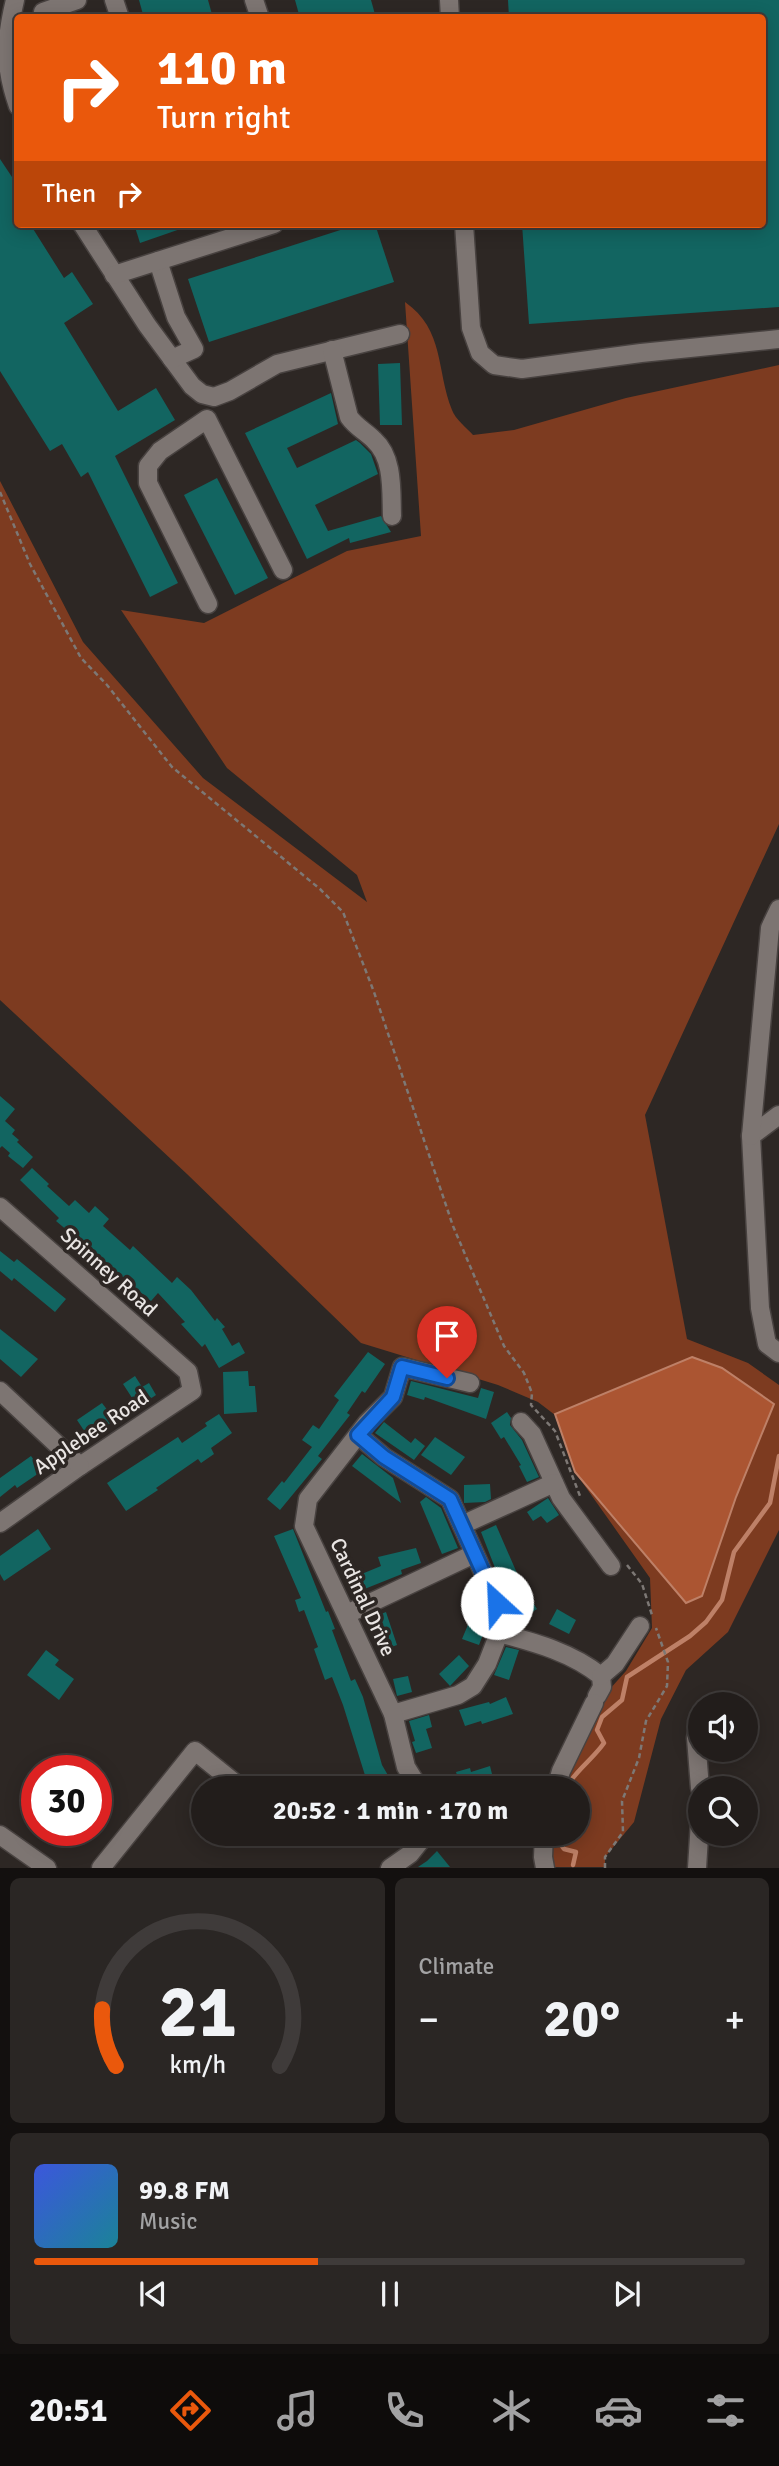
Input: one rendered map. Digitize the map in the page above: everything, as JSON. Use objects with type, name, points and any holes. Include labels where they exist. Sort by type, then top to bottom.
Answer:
[{"type":"street","points":[[14,95],[3,50],[15,0]]},
{"type":"street","points":[[43,12],[77,0]]},
{"type":"street","points":[[85,228],[172,359],[192,386],[202,394],[214,397],[276,364],[400,334]]},
{"type":"street","points":[[114,275],[261,228]]},
{"type":"street","points":[[464,228],[471,328],[480,353],[494,365],[522,369],[641,352],[779,339]]},
{"type":"street","points":[[158,261],[176,317],[194,349],[172,359]]},
{"type":"street","points":[[332,350],[348,417],[354,425],[377,441],[390,470],[391,516]]},
{"type":"street","points":[[208,604],[148,483],[148,466],[160,452],[207,419],[214,397]]},
{"type":"street","points":[[207,419],[283,570]]},
{"type":"street","points":[[779,909],[770,928],[751,1136],[760,1308],[767,1344],[779,1353]]},
{"type":"street","points":[[751,1136],[779,1115]]},
{"type":"street","name":"Spinney Road","points":[[0,1207],[188,1372]]},
{"type":"street","name":"Cardinal Drive","points":[[411,1776],[406,1768],[393,1714],[304,1527],[308,1499],[358,1435],[393,1397],[402,1367],[470,1383]]},
{"type":"street","name":"Applebee Road","points":[[0,1523],[192,1391],[188,1372]]},
{"type":"street","points":[[0,1391],[80,1466]]},
{"type":"street","points":[[521,1422],[532,1434],[561,1498],[584,1532],[618,1564]]},
{"type":"street","points":[[358,1435],[384,1457],[450,1499],[497,1603],[499,1633],[487,1664],[472,1686],[458,1695],[393,1714]]},
{"type":"street","points":[[462,1525],[554,1483]]},
{"type":"street","points":[[346,1614],[474,1555]]},
{"type":"street","points":[[601,1676],[615,1664],[640,1626]]},
{"type":"street","points":[[499,1633],[567,1653],[601,1676],[602,1687],[560,1776]]},
{"type":"street","points":[[101,1867],[195,1751],[226,1776]]},
{"type":"street","points":[[0,1835],[47,1867]]},
{"type":"street","points":[[390,1867],[410,1854],[416,1846]]},
{"type":"street","points":[[543,1846],[545,1867]]},
{"type":"street","points":[[697,1867],[698,1846]]},
{"type":"path","points":[[0,492],[30,564],[81,658],[107,685],[172,767],[320,889],[343,912],[374,992],[453,1226],[504,1346],[524,1373],[531,1394],[531,1405],[555,1432],[583,1502]]},
{"type":"path","points":[[605,1867],[605,1857],[622,1832],[622,1801],[639,1758],[646,1721],[667,1686],[668,1662],[642,1584],[618,1564]]},
{"type":"shaded area","points":[[405,302],[427,325],[438,351],[452,410],[473,435],[514,430],[626,398],[779,365],[779,824],[645,1115],[687,1339],[748,1363],[779,1385],[779,1530],[728,1632],[686,1670],[661,1719],[634,1822],[605,1857],[605,1867],[546,1867],[545,1846],[590,1846],[590,1776],[557,1776],[573,1730],[626,1671],[652,1628],[650,1578],[575,1472],[555,1415],[538,1402],[498,1385],[361,1343],[187,1174],[0,1000],[0,481],[83,642],[203,778],[367,902],[357,875],[227,768],[121,610],[204,623],[347,551],[421,536]]},
{"type":"shaded area","points":[[692,1357],[722,1368],[774,1404],[736,1497],[702,1596],[686,1603],[575,1472],[555,1414]]},
{"type":"building","points":[[139,0],[208,0],[212,14],[143,14]]},
{"type":"building","points":[[295,0],[371,0],[375,14],[299,14]]},
{"type":"building","points":[[508,0],[779,0],[779,307],[529,324],[522,228],[766,228],[766,14],[509,14]]},
{"type":"building","points":[[0,159],[14,180],[14,228],[33,228],[64,278],[72,272],[93,304],[64,323],[118,411],[156,388],[175,420],[115,456],[178,583],[150,597],[88,472],[81,477],[62,444],[50,451],[0,371]]},
{"type":"building","points":[[135,228],[183,228],[140,243]]},
{"type":"building","points":[[347,228],[376,228],[394,282],[209,342],[188,279]]},
{"type":"building","points":[[400,363],[402,425],[380,425],[378,364]]},
{"type":"building","points":[[331,393],[338,424],[287,448],[297,468],[356,440],[360,443],[371,454],[378,474],[315,505],[328,531],[381,516],[391,532],[350,543],[349,538],[307,559],[245,433]]},
{"type":"building","points":[[217,478],[268,578],[235,595],[184,495]]},
{"type":"building","points":[[0,1096],[15,1109],[5,1121],[15,1130],[12,1134],[33,1157],[23,1168],[8,1156],[10,1153],[2,1146],[0,1148]]},
{"type":"building","points":[[32,1168],[69,1206],[75,1200],[89,1213],[95,1206],[109,1219],[103,1226],[130,1250],[133,1246],[172,1283],[177,1277],[215,1321],[217,1318],[225,1327],[222,1329],[232,1346],[239,1342],[245,1353],[219,1368],[205,1344],[202,1347],[181,1324],[185,1322],[158,1293],[151,1301],[56,1221],[59,1218],[20,1180]]},
{"type":"building","points":[[0,1251],[14,1262],[17,1259],[66,1299],[55,1312],[14,1278],[12,1281],[0,1271]]},
{"type":"building","points":[[0,1329],[38,1359],[21,1377],[0,1359]]},
{"type":"building","points":[[368,1352],[385,1364],[365,1393],[362,1391],[347,1413],[350,1415],[318,1456],[322,1459],[280,1510],[267,1499],[282,1481],[284,1483],[312,1447],[302,1440],[313,1425],[319,1429],[339,1400],[334,1396]]},
{"type":"building","points":[[248,1371],[249,1386],[255,1386],[257,1412],[224,1414],[223,1372]]},
{"type":"building","points":[[135,1376],[142,1387],[149,1383],[156,1395],[138,1407],[123,1384]]},
{"type":"building","points":[[411,1381],[478,1398],[481,1388],[494,1392],[486,1419],[425,1397],[424,1400],[407,1395]]},
{"type":"building","points":[[102,1403],[115,1420],[89,1438],[77,1420]]},
{"type":"building","points":[[507,1412],[511,1418],[510,1425],[522,1440],[539,1477],[527,1482],[519,1466],[521,1465],[504,1437],[501,1439],[491,1423]]},
{"type":"building","points":[[219,1414],[232,1433],[211,1448],[214,1454],[201,1463],[198,1459],[126,1511],[107,1483],[178,1437],[182,1443]]},
{"type":"building","points":[[384,1422],[411,1443],[415,1438],[425,1446],[414,1460],[375,1433]]},
{"type":"building","points":[[435,1437],[465,1457],[451,1475],[421,1455]]},
{"type":"building","points":[[362,1454],[393,1478],[401,1503],[352,1466]]},
{"type":"building","points":[[31,1456],[42,1471],[17,1488],[15,1485],[0,1497],[0,1478]]},
{"type":"building","points":[[490,1484],[491,1499],[464,1503],[464,1485]]},
{"type":"building","points":[[426,1497],[441,1508],[458,1548],[442,1554],[420,1502]]},
{"type":"building","points":[[548,1498],[559,1515],[547,1523],[541,1516],[533,1521],[527,1512]]},
{"type":"building","points":[[496,1525],[523,1587],[537,1609],[520,1620],[508,1601],[481,1532]]},
{"type":"building","points":[[38,1529],[51,1549],[4,1581],[0,1574],[0,1556]]},
{"type":"building","points":[[293,1529],[335,1629],[332,1630],[351,1681],[355,1679],[363,1697],[382,1765],[388,1776],[365,1776],[343,1705],[332,1677],[325,1680],[314,1649],[318,1647],[304,1610],[299,1612],[295,1600],[301,1598],[274,1536]]},
{"type":"building","points":[[416,1548],[421,1563],[401,1570],[402,1574],[357,1592],[352,1578],[381,1566],[378,1557]]},
{"type":"building","points":[[470,1598],[482,1598],[482,1626],[486,1627],[479,1645],[462,1639],[470,1620]]},
{"type":"building","points":[[557,1609],[576,1620],[569,1634],[549,1624]]},
{"type":"building","points":[[386,1612],[397,1645],[381,1651],[371,1618]]},
{"type":"building","points":[[506,1647],[519,1650],[509,1680],[494,1675]]},
{"type":"building","points":[[46,1650],[59,1660],[55,1665],[74,1679],[59,1700],[27,1675]]},
{"type":"building","points":[[459,1655],[469,1666],[450,1686],[439,1674]]},
{"type":"building","points":[[408,1676],[412,1692],[397,1696],[393,1679]]},
{"type":"building","points":[[506,1697],[513,1714],[482,1724],[481,1721],[465,1726],[459,1710],[489,1702],[490,1704]]},
{"type":"building","points":[[429,1715],[432,1727],[426,1729],[432,1748],[416,1753],[409,1721]]},
{"type":"building","points":[[490,1766],[492,1776],[457,1776],[456,1772],[470,1768],[471,1772]]},
{"type":"building","points":[[437,1851],[450,1867],[418,1867],[427,1861]]},
{"type":"waterway","points":[[574,1776],[604,1743],[597,1730],[602,1717],[622,1700],[627,1677],[690,1636],[706,1622],[722,1600],[734,1552],[770,1503],[779,1456]]},
{"type":"waterway","points":[[562,1846],[576,1852],[573,1865]]},
{"type":"route","points":[[447,1378],[402,1367],[393,1397],[358,1435],[384,1457],[450,1499],[497,1603]]}]
